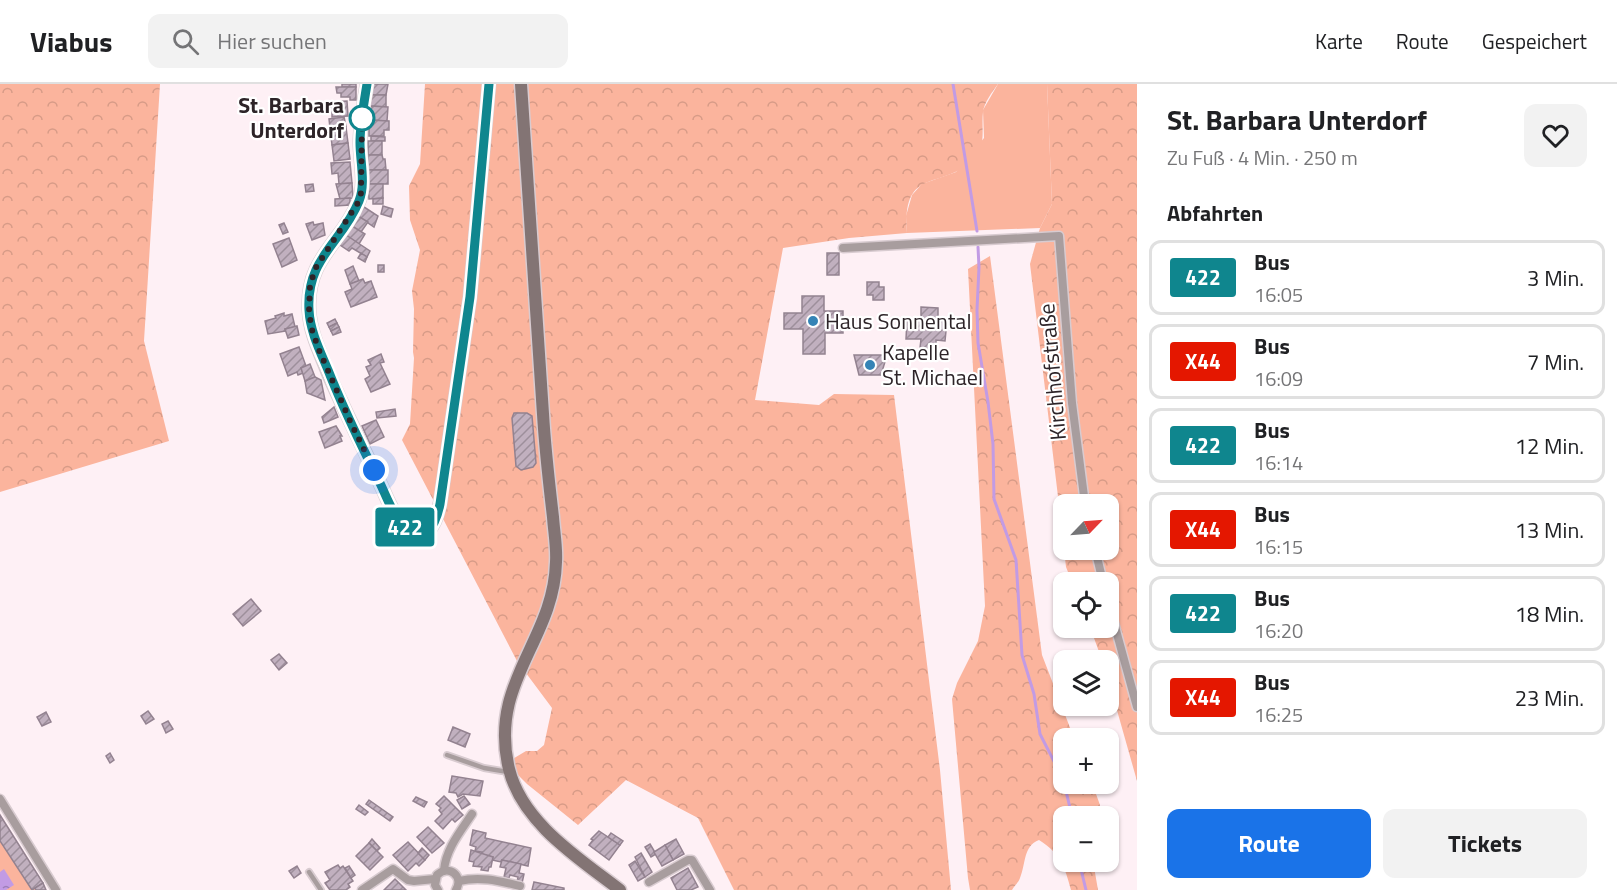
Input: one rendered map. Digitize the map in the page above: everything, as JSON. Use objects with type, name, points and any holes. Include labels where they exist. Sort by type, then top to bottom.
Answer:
[{"type":"street","points":[[367,84],[361,128],[362,180],[359,201],[315,269],[309,298],[312,330],[351,423],[374,470],[404,526],[420,534],[427,533],[433,528],[440,504],[470,297],[489,84]]},
{"type":"street","points":[[521,84],[543,415],[556,559],[553,593],[548,611],[512,688],[505,720],[506,755],[509,772],[522,799],[541,823],[577,856],[620,890]]},
{"type":"street","name":"Kirchhofstraße","points":[[843,248],[1059,236],[1072,403],[1084,494]]},
{"type":"street","points":[[1118,638],[1137,706]]},
{"type":"street","points":[[0,800],[56,890]]},
{"type":"street","points":[[362,890],[393,869],[408,880],[435,879],[444,870],[448,851],[472,814]]},
{"type":"street","points":[[649,882],[688,860],[692,860],[710,890]]},
{"type":"street","points":[[444,870],[454,872],[457,886],[471,878],[486,878],[520,886]]},
{"type":"street","points":[[435,879],[438,890]]},
{"type":"lane","points":[[447,755],[497,772],[509,772]]},
{"type":"lane","points":[[309,872],[321,890]]},
{"type":"green space","points":[[0,84],[160,84],[144,341],[169,441],[0,492]]},
{"type":"green space","points":[[425,84],[998,84],[984,109],[983,137],[977,155],[960,169],[917,189],[911,198],[907,212],[907,233],[849,238],[783,248],[755,400],[819,405],[834,394],[894,395],[940,770],[951,890],[734,890],[698,818],[626,780],[578,825],[527,784],[506,763],[526,751],[537,751],[544,745],[552,708],[517,661],[402,440],[410,424],[414,358],[412,291],[420,250],[410,220],[409,186],[420,164]]},
{"type":"green space","points":[[998,84],[1047,84],[1052,204],[1040,228],[907,233],[906,216],[912,195],[922,184],[956,172],[984,138],[983,110]]},
{"type":"green space","points":[[1047,84],[1137,84],[1137,781],[1119,716],[1119,650],[1098,650],[1094,638],[1119,638],[1119,572],[1068,572],[1066,567],[1065,560],[1119,560],[1119,494],[1058,494],[1030,264],[1040,228],[1052,204]]},
{"type":"green space","points":[[990,256],[1042,655],[1053,684],[1053,716],[1066,716],[1070,728],[1053,728],[1053,794],[1096,794],[1100,805],[1053,806],[1053,851],[1039,840],[1030,846],[1022,873],[1012,890],[970,890],[952,699],[957,683],[978,641],[985,606],[968,269]]},
{"type":"green space","points":[[0,815],[43,883],[46,890],[0,890]]},
{"type":"green space","points":[[1065,872],[1095,872],[1098,890],[1071,890]]},
{"type":"water","points":[[4,869],[14,885],[6,890],[0,890],[0,872]]},
{"type":"building","points":[[342,84],[356,84],[356,87],[342,87]]},
{"type":"building","points":[[371,84],[388,84],[386,95],[370,95]]},
{"type":"building","points":[[336,87],[356,87],[356,100],[341,97]]},
{"type":"building","points":[[370,95],[386,95],[386,107],[370,106]]},
{"type":"building","points":[[347,101],[348,116],[332,117],[332,112],[328,112],[327,102]]},
{"type":"building","points":[[370,106],[388,107],[387,121],[369,120]]},
{"type":"building","points":[[344,117],[346,126],[330,128],[329,119]]},
{"type":"building","points":[[369,120],[389,121],[389,130],[384,130],[384,136],[369,136]]},
{"type":"building","points":[[346,127],[348,143],[332,145],[330,129]]},
{"type":"building","points":[[371,136],[385,137],[385,141],[371,141]]},
{"type":"building","points":[[368,141],[382,141],[382,155],[368,155]]},
{"type":"building","points":[[348,143],[350,159],[334,161],[332,145]]},
{"type":"building","points":[[368,155],[382,155],[385,159],[386,170],[368,170]]},
{"type":"building","points":[[350,162],[352,183],[339,184],[338,173],[332,174],[331,163]]},
{"type":"building","points":[[368,170],[388,170],[388,184],[368,184]]},
{"type":"building","points":[[352,183],[353,198],[340,199],[336,184]]},
{"type":"building","points":[[313,184],[314,191],[306,192],[305,185]]},
{"type":"building","points":[[368,184],[383,184],[383,198],[369,199]]},
{"type":"building","points":[[350,198],[350,205],[335,206],[335,199]]},
{"type":"building","points":[[383,198],[383,204],[373,204],[373,199]]},
{"type":"building","points":[[383,206],[393,209],[391,217],[381,214]]},
{"type":"building","points":[[364,207],[378,216],[374,227],[358,216]]},
{"type":"building","points":[[358,216],[368,222],[361,232],[352,226]]},
{"type":"building","points":[[313,222],[314,225],[323,223],[325,235],[312,240],[306,224]]},
{"type":"building","points":[[284,223],[288,232],[283,234],[279,225]]},
{"type":"building","points":[[352,226],[365,234],[359,244],[346,235]]},
{"type":"building","points":[[346,235],[370,251],[367,257],[352,248],[349,251],[340,245]]},
{"type":"building","points":[[289,238],[297,260],[282,267],[273,244]]},
{"type":"building","points":[[361,253],[367,257],[365,262],[358,258]]},
{"type":"building","points":[[827,253],[839,253],[839,275],[827,275]]},
{"type":"building","points":[[378,265],[384,265],[384,272],[378,272]]},
{"type":"building","points":[[353,266],[359,281],[350,284],[345,270]]},
{"type":"building","points":[[363,279],[365,283],[371,281],[377,297],[351,307],[345,292],[352,289],[350,284]]},
{"type":"building","points":[[867,282],[879,282],[879,287],[884,287],[884,300],[873,300],[873,295],[867,295]]},
{"type":"building","name":"Haus Sonnental","points":[[802,296],[824,296],[824,311],[843,311],[843,333],[825,333],[825,354],[803,354],[803,329],[784,329],[784,313],[802,313]]},
{"type":"building","points":[[921,307],[938,308],[938,321],[947,321],[945,341],[936,340],[936,350],[920,348],[921,339],[906,339],[907,320],[921,320]]},
{"type":"building","points":[[284,313],[284,316],[292,314],[295,327],[268,334],[265,321]]},
{"type":"building","points":[[335,319],[337,323],[329,327],[327,323]]},
{"type":"building","points":[[337,323],[339,327],[331,331],[329,327]]},
{"type":"building","points":[[297,326],[299,335],[288,338],[285,329]]},
{"type":"building","points":[[339,327],[341,332],[333,335],[331,331]]},
{"type":"building","points":[[299,347],[306,366],[301,368],[303,373],[298,375],[297,372],[288,376],[280,354]]},
{"type":"building","points":[[381,354],[384,362],[380,363],[390,384],[371,392],[365,379],[370,376],[366,367],[371,365],[368,360]]},
{"type":"building","name":"Kapelle St. Michael","points":[[854,355],[887,355],[881,375],[859,375]]},
{"type":"building","points":[[310,364],[315,377],[305,381],[301,368]]},
{"type":"building","points":[[315,377],[321,380],[325,400],[307,393],[305,381]]},
{"type":"building","points":[[334,407],[338,417],[324,423],[322,417]]},
{"type":"building","points":[[395,409],[396,416],[377,418],[376,412]]},
{"type":"building","points":[[514,413],[527,413],[532,416],[536,463],[533,467],[521,470],[516,466],[512,418]]},
{"type":"building","points":[[376,420],[384,437],[370,444],[362,426]]},
{"type":"building","points":[[336,426],[342,436],[340,436],[342,441],[325,448],[319,432]]},
{"type":"building","points":[[251,599],[261,611],[243,626],[233,614]]},
{"type":"building","points":[[279,654],[287,663],[279,670],[271,660]]},
{"type":"building","points":[[148,711],[154,719],[146,724],[141,716]]},
{"type":"building","points":[[46,712],[51,722],[42,726],[37,717]]},
{"type":"building","points":[[168,721],[173,729],[166,733],[162,724]]},
{"type":"building","points":[[453,727],[470,734],[465,747],[448,740]]},
{"type":"building","points":[[110,753],[114,760],[110,763],[106,756]]},
{"type":"building","points":[[452,776],[483,781],[480,796],[463,794],[458,797],[456,793],[449,792]]},
{"type":"building","points":[[444,796],[463,815],[455,822],[452,819],[443,829],[435,821],[442,814],[439,810],[441,808],[436,804]]},
{"type":"building","points":[[464,796],[470,804],[462,809],[457,800]]},
{"type":"building","points":[[416,797],[427,802],[424,807],[413,801]]},
{"type":"building","points":[[369,800],[393,817],[390,821],[366,804]]},
{"type":"building","points":[[359,805],[368,812],[365,815],[356,809]]},
{"type":"building","points":[[0,815],[43,883],[32,890],[0,841]]},
{"type":"building","points":[[428,827],[444,843],[432,853],[417,837]]},
{"type":"building","points":[[473,830],[486,833],[485,838],[531,848],[528,866],[492,860],[493,857],[475,851],[476,847],[470,845]]},
{"type":"building","points":[[599,831],[620,845],[609,860],[589,845],[593,840],[591,839]]},
{"type":"building","points":[[611,833],[623,841],[620,845],[608,837]]},
{"type":"building","points":[[372,839],[380,848],[377,851],[369,843]]},
{"type":"building","points":[[676,839],[684,854],[673,860],[665,845]]},
{"type":"building","points":[[408,842],[425,860],[419,866],[416,863],[408,871],[393,855]]},
{"type":"building","points":[[369,843],[383,857],[370,870],[356,856]]},
{"type":"building","points":[[650,844],[656,854],[651,857],[645,847]]},
{"type":"building","points":[[665,845],[673,860],[662,866],[654,852]]},
{"type":"building","points":[[422,848],[429,855],[425,860],[418,853]]},
{"type":"building","points":[[471,850],[493,857],[488,871],[481,870],[482,867],[473,866],[474,862],[469,861]]},
{"type":"building","points":[[641,853],[652,872],[645,877],[635,857]]},
{"type":"building","points":[[502,860],[521,864],[519,873],[524,874],[522,883],[517,882],[518,877],[510,875],[509,878],[504,877],[506,868],[500,867]]},
{"type":"building","points":[[635,861],[645,877],[638,881],[629,865]]},
{"type":"building","points":[[338,865],[340,868],[343,866],[353,881],[348,884],[350,887],[346,890],[330,890],[325,883],[330,880],[325,872]]},
{"type":"building","points":[[297,866],[301,873],[294,878],[289,871]]},
{"type":"building","points":[[349,866],[355,875],[351,878],[345,868]]},
{"type":"building","points":[[688,868],[698,887],[691,890],[677,890],[671,878]]},
{"type":"building","points":[[395,879],[406,890],[384,890]]},
{"type":"building","points":[[534,882],[564,888],[564,890],[532,890]]},
{"type":"building","points":[[43,883],[46,890],[36,890],[35,888]]},
{"type":"waterway","points":[[953,84],[977,231]]},
{"type":"waterway","points":[[978,247],[978,343],[993,444],[994,499],[1016,560],[1022,655],[1034,694],[1040,734],[1053,759]]},
{"type":"waterway","points":[[1067,794],[1070,806]]},
{"type":"waterway","points":[[1082,872],[1086,890]]},
{"type":"bus line","name":"422","points":[[367,84],[361,128],[362,180],[359,201],[315,269],[310,286],[309,312],[319,350],[351,423],[399,520],[411,531],[420,534],[427,533],[433,528],[440,504],[470,297],[489,84]]},
{"type":"place","name":"St. Barbara Unterdorf","points":[[362,118]]},
{"type":"place","name":"Haus Sonnental","points":[[813,321]]},
{"type":"place","name":"Kapelle St. Michael","points":[[870,365]]},
{"type":"route","points":[[362,118],[360,143],[362,180],[359,201],[315,269],[310,286],[309,312],[319,350],[374,470]]}]
